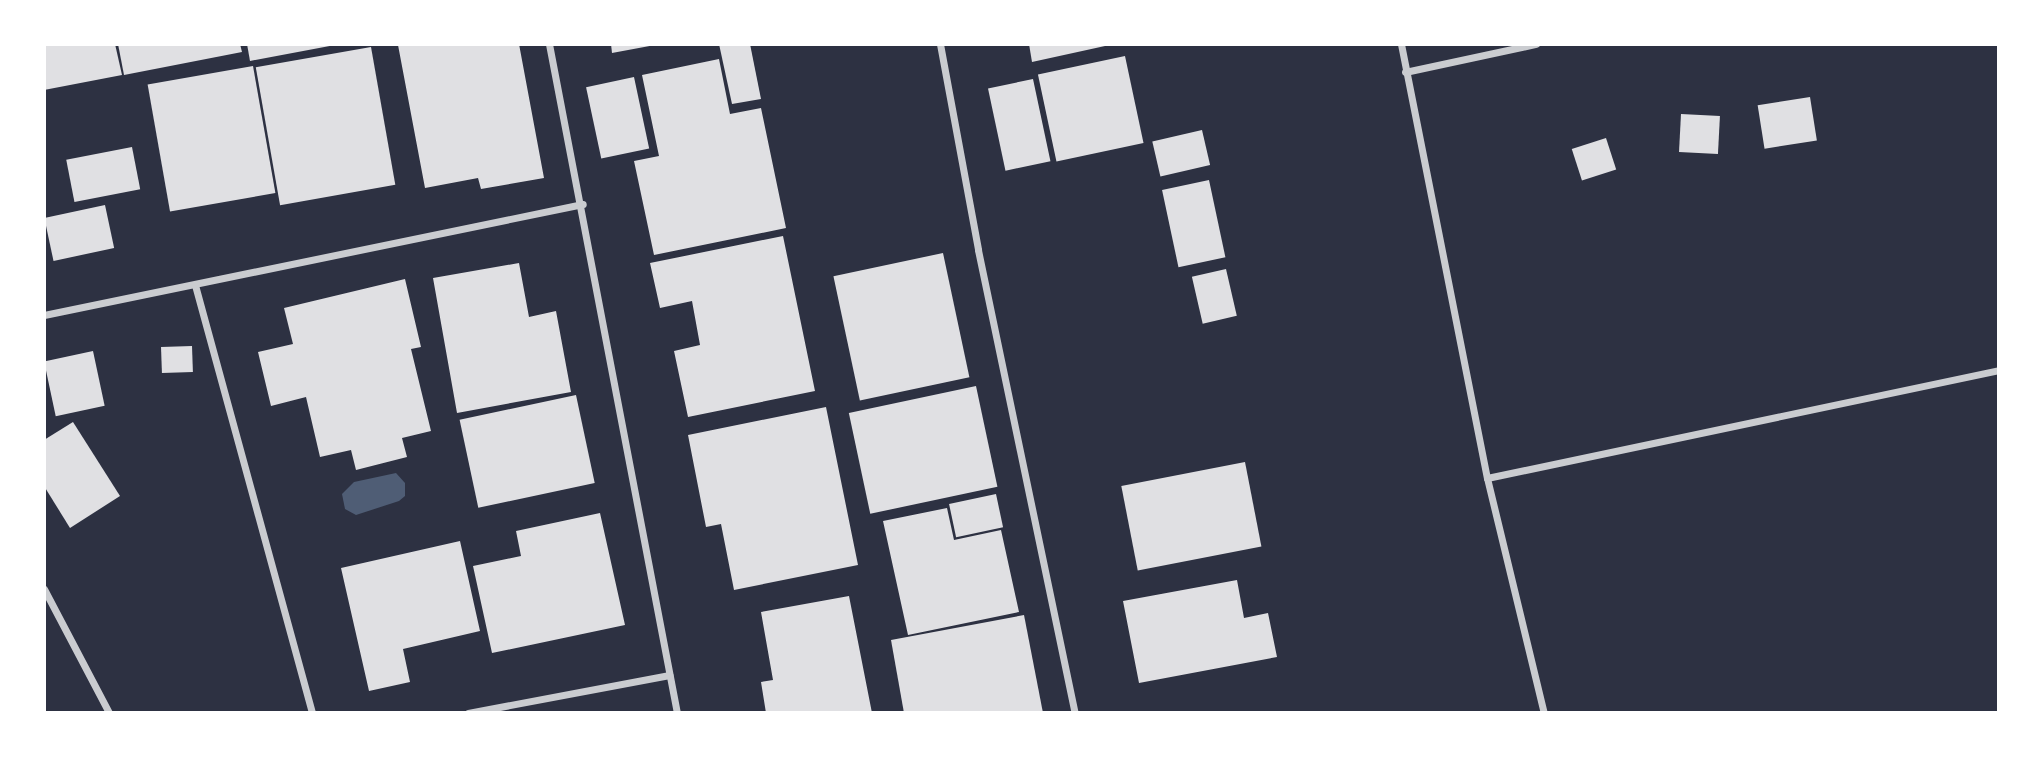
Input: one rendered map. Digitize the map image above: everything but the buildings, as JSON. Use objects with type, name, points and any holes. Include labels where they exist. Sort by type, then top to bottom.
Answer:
[{"type":"street","points":[[549,44],[583,204],[677,713]]},
{"type":"street","points":[[940,44],[978,250],[1075,713]]},
{"type":"street","points":[[1401,44],[1487,478],[1544,713]]},
{"type":"street","points":[[1405,72],[1536,44]]},
{"type":"street","points":[[44,315],[583,204]]},
{"type":"street","points":[[195,285],[312,713]]},
{"type":"street","points":[[1487,478],[1999,369]]},
{"type":"street","points":[[44,589],[109,713]]},
{"type":"street","points":[[468,713],[669,675]]},
{"type":"water","points":[[396,473],[405,483],[405,496],[399,501],[356,515],[345,509],[342,494],[354,482]]}]
